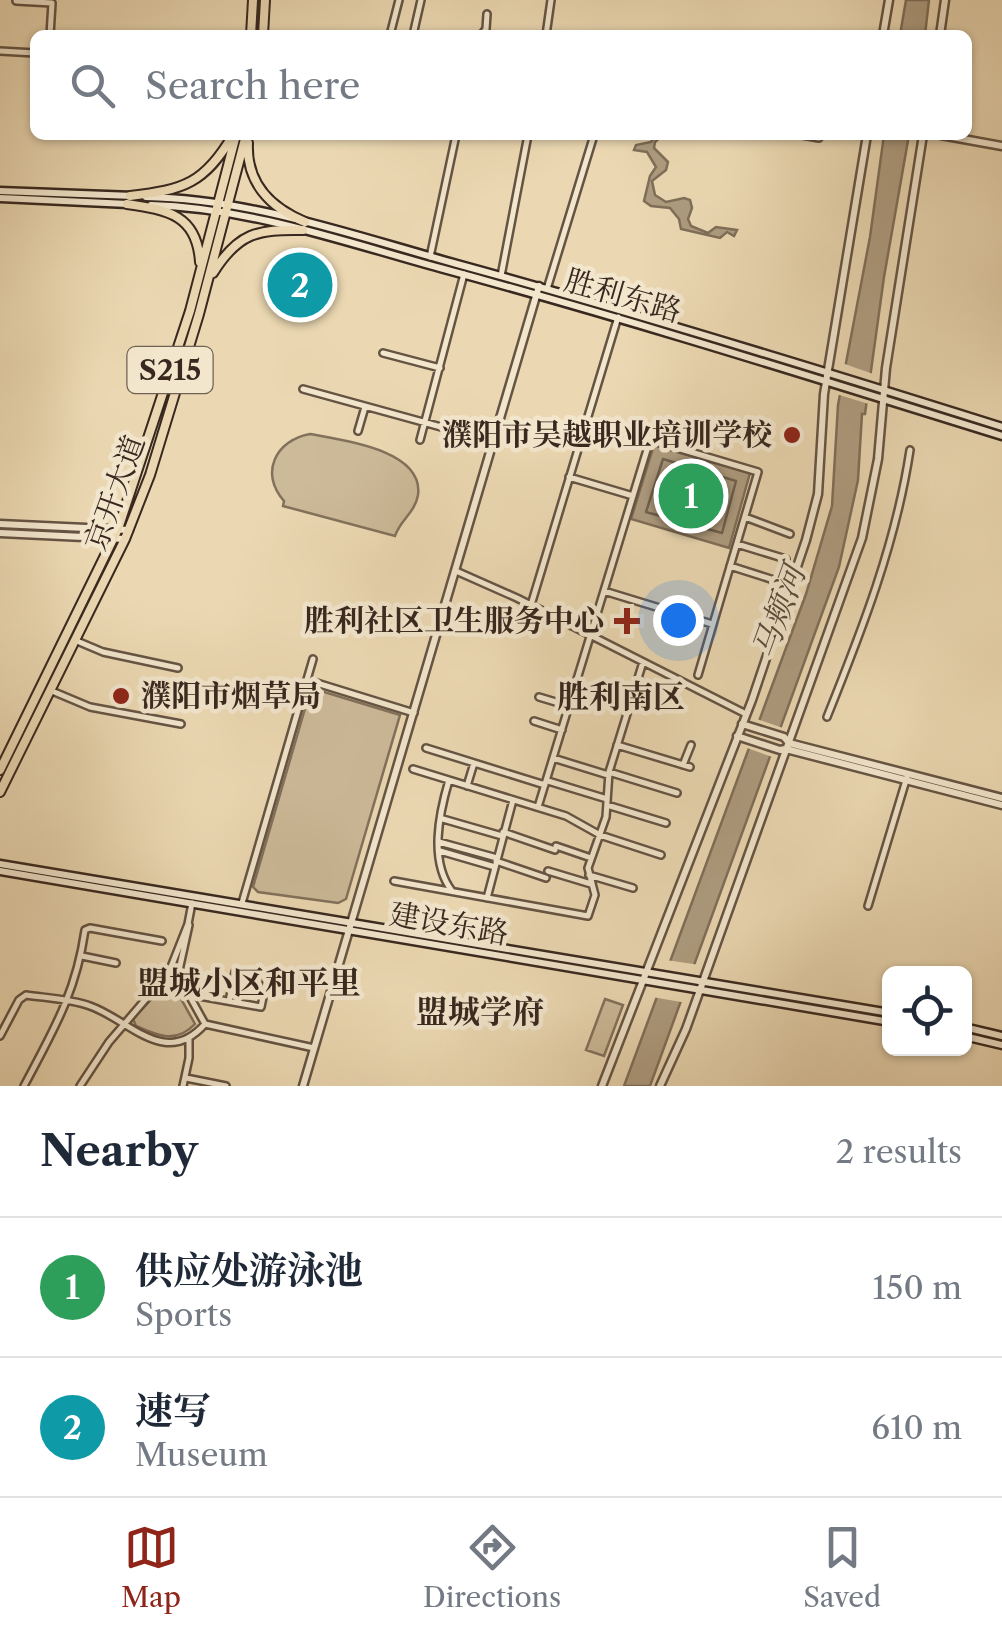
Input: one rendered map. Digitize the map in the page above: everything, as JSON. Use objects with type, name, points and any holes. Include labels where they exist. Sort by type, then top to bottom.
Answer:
[{"type":"main road","points":[[251,30],[253,0]]},
{"type":"main road","points":[[263,30],[265,0]]},
{"type":"main road","points":[[876,0],[889,1],[885,30]]},
{"type":"main road","points":[[941,30],[946,0]]},
{"type":"main road","points":[[128,200],[193,182],[212,168],[232,140]]},
{"type":"main road","name":"京开大道","points":[[0,792],[77,640],[150,475],[208,282],[234,140]]},
{"type":"main road","name":"京开大道","points":[[0,770],[116,533],[245,140]]},
{"type":"main road","points":[[247,140],[249,165],[257,186],[272,204],[304,226]]},
{"type":"main road","points":[[602,1086],[648,981],[744,724],[814,514],[830,377],[867,140]]},
{"type":"main road","points":[[660,1086],[862,538],[875,476],[923,140]]},
{"type":"main road","points":[[969,140],[1002,146]]},
{"type":"main road","name":"胜利东路","points":[[0,195],[223,206],[430,256],[618,317],[830,377]]},
{"type":"main road","points":[[128,200],[185,222],[199,246],[200,270]]},
{"type":"main road","points":[[208,282],[227,252],[244,238],[268,230],[304,226]]},
{"type":"main road","name":"胜利东路","points":[[304,226],[464,274],[541,290],[1002,427]]},
{"type":"main road","points":[[304,1086],[541,290]]},
{"type":"main road","name":"胜利东路","points":[[884,394],[1002,436]]},
{"type":"main road","points":[[0,524],[127,534]]},
{"type":"main road","points":[[0,533],[116,533]]},
{"type":"main road","points":[[744,724],[785,745]]},
{"type":"main road","points":[[739,737],[785,745],[1002,802]]},
{"type":"main road","name":"建设东路","points":[[0,864],[651,972],[698,985],[882,1020]]},
{"type":"main road","name":"建设东路","points":[[0,872],[648,981],[882,1012]]},
{"type":"main road","points":[[972,1029],[1002,1036]]},
{"type":"main road","points":[[972,1038],[1002,1046]]},
{"type":"street","points":[[391,30],[399,0]]},
{"type":"street","points":[[414,30],[421,0]]},
{"type":"street","points":[[547,30],[551,0]]},
{"type":"street","points":[[16,1],[52,1],[50,30]]},
{"type":"street","points":[[485,30],[487,14]]},
{"type":"street","points":[[0,51],[30,53]]},
{"type":"street","points":[[430,256],[455,140]]},
{"type":"street","points":[[500,276],[527,140]]},
{"type":"street","points":[[541,290],[592,140]]},
{"type":"street","points":[[420,440],[464,274]]},
{"type":"street","points":[[531,605],[618,317]]},
{"type":"street","points":[[384,353],[440,368]]},
{"type":"street","points":[[302,389],[481,438]]},
{"type":"street","points":[[358,432],[365,406]]},
{"type":"street","points":[[586,421],[758,472],[698,675]]},
{"type":"street","points":[[538,807],[650,440]]},
{"type":"street","points":[[827,718],[883,568],[902,503],[910,450]]},
{"type":"street","points":[[569,477],[633,496]]},
{"type":"street","points":[[744,517],[790,534]]},
{"type":"street","points":[[737,544],[786,560]]},
{"type":"street","points":[[730,566],[777,581]]},
{"type":"street","points":[[456,571],[746,714]]},
{"type":"street","points":[[604,592],[713,625]]},
{"type":"street","points":[[77,640],[103,652],[178,668]]},
{"type":"street","points":[[242,903],[313,659]]},
{"type":"street","points":[[394,881],[588,916],[595,894],[589,875],[591,858],[607,802],[608,773],[642,662]]},
{"type":"street","points":[[307,680],[414,714]]},
{"type":"street","points":[[52,691],[90,706],[181,724]]},
{"type":"street","points":[[540,697],[569,706]]},
{"type":"street","points":[[534,721],[562,730]]},
{"type":"street","points":[[617,745],[687,766],[691,745]]},
{"type":"street","points":[[426,748],[546,782],[666,823]]},
{"type":"street","points":[[554,758],[677,792]]},
{"type":"street","points":[[467,786],[474,762]]},
{"type":"street","points":[[413,769],[566,816],[600,836],[662,854]]},
{"type":"street","points":[[868,906],[907,777]]},
{"type":"street","points":[[449,780],[439,851],[444,880],[452,891]]},
{"type":"street","points":[[487,898],[513,800]]},
{"type":"street","points":[[442,819],[591,858]]},
{"type":"street","points":[[439,842],[496,862]]},
{"type":"street","points":[[439,851],[591,884]]},
{"type":"street","points":[[589,875],[633,888]]},
{"type":"street","points":[[178,976],[192,903]]},
{"type":"street","points":[[80,1086],[123,1024],[170,972],[188,924]]},
{"type":"street","points":[[24,1086],[68,1002],[82,956],[85,930],[162,941]]},
{"type":"street","points":[[82,956],[116,963]]},
{"type":"street","points":[[170,972],[178,976],[205,1024],[314,1048]]},
{"type":"street","points":[[229,1001],[235,972]]},
{"type":"street","points":[[188,994],[261,1007],[267,978]]},
{"type":"street","points":[[0,1036],[22,996],[92,1006],[162,1042],[189,1039],[205,1024]]},
{"type":"street","points":[[182,1086],[189,1039]]},
{"type":"street","points":[[186,1078],[226,1086]]},
{"type":"shaded area","points":[[310,434],[379,450],[408,467],[416,480],[418,495],[395,536],[283,506],[273,480],[275,459],[288,443]]},
{"type":"shaded area","points":[[311,688],[400,715],[346,899],[338,903],[258,892],[253,887]]},
{"type":"shaded area","points":[[170,979],[195,1024],[174,1036],[136,1026],[133,1019]]},
{"type":"shaded area","points":[[605,999],[623,1005],[604,1056],[586,1050]]},
{"type":"water","points":[[906,0],[929,0],[926,30],[901,30]]},
{"type":"water","points":[[657,140],[654,148],[668,162],[666,170],[652,181],[655,195],[666,202],[690,200],[691,226],[708,233],[716,227],[737,230],[734,236],[727,232],[720,238],[681,229],[670,208],[651,206],[644,201],[656,167],[647,152],[634,150],[636,145]]},
{"type":"water","points":[[883,140],[908,140],[862,414],[858,480],[839,567],[650,1086],[624,1086],[806,594],[832,506],[838,405],[870,237]]},
{"type":"water","points":[[654,445],[750,473],[729,548],[631,519]]},
{"type":"pier","points":[[842,363],[876,375],[872,405],[836,394]]},
{"type":"pier","points":[[754,718],[786,729],[775,758],[744,747]]},
{"type":"pier","points":[[666,960],[700,965],[687,1003],[652,997]]},
{"type":"tunnel","points":[[257,30],[259,0]]},
{"type":"tunnel","points":[[204,281],[240,140]]},
{"type":"tunnel","points":[[133,200],[192,203]]},
{"type":"tunnel","points":[[231,208],[260,216]]},
{"type":"tunnel","points":[[376,246],[424,259]]},
{"type":"place","name":"速写","points":[[300,285]]},
{"type":"place","name":"濮阳市吴越职业培训学校","points":[[792,435]]},
{"type":"place","name":"供应处游泳池","points":[[691,496]]},
{"type":"place","name":"胜利社区卫生服务中心","points":[[627,621]]},
{"type":"place","name":"濮阳市烟草局","points":[[121,696]]},
{"type":"district","name":"胜利南区","points":[[621,697]]},
{"type":"district","name":"盟城小区和平里","points":[[249,983]]},
{"type":"district","name":"盟城学府","points":[[480,1012]]},
{"type":"water label","name":"马颊河","points":[[779,612]]}]
